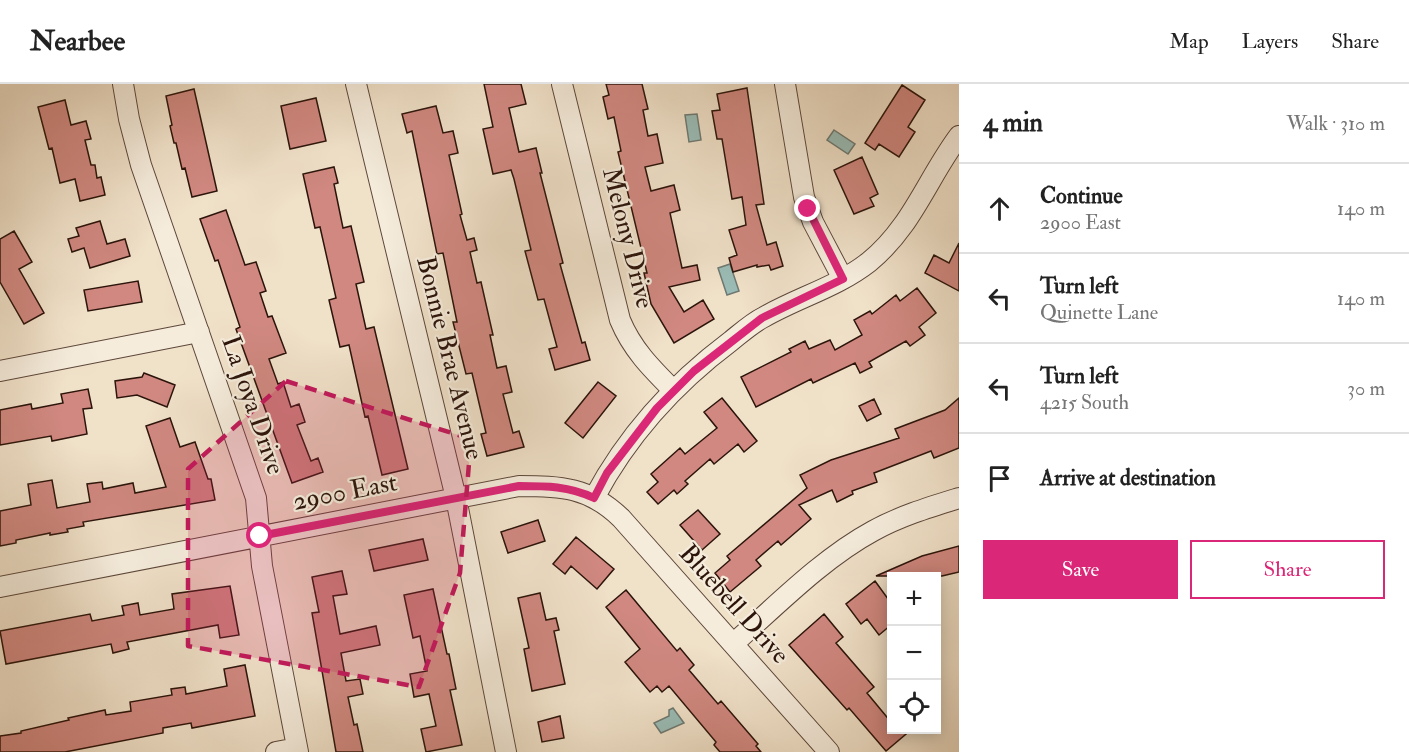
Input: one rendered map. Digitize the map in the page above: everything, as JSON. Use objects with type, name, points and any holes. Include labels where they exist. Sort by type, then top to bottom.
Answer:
[{"type":"street","name":"La Joya Drive","points":[[123,84],[139,157],[256,498],[262,566],[297,750]]},
{"type":"street","name":"Bonnie Brae Avenue","points":[[356,84],[456,498],[506,752]]},
{"type":"street","name":"Melony Drive","points":[[562,84],[620,320],[636,350],[673,390]]},
{"type":"street","points":[[785,84],[804,198],[813,222],[843,279]]},
{"type":"street","points":[[594,498],[607,473],[657,408],[673,390],[715,352],[762,318],[843,279],[869,261],[903,227],[959,136]]},
{"type":"street","points":[[0,370],[199,332]]},
{"type":"street","name":"2900 East","points":[[0,586],[519,486],[560,486],[594,498]]},
{"type":"street","name":"Bluebell Drive","points":[[594,498],[621,518],[829,752]]},
{"type":"street","points":[[733,644],[850,545],[897,520],[959,498]]},
{"type":"street","points":[[276,752],[297,750]]},
{"type":"highlighted area","points":[[286,381],[471,439],[460,573],[419,687],[188,646],[188,469]]},
{"type":"water","points":[[697,114],[701,140],[689,142],[685,115]]},
{"type":"water","points":[[834,130],[855,144],[848,154],[827,140]]},
{"type":"water","points":[[730,264],[739,291],[727,295],[718,268]]},
{"type":"water","points":[[673,708],[684,723],[661,733],[654,723],[669,716],[669,710]]},
{"type":"building","points":[[484,84],[521,84],[526,104],[509,108],[519,152],[536,148],[542,173],[540,173],[563,263],[560,264],[582,343],[585,342],[590,360],[555,370],[549,349],[557,347],[544,299],[538,300],[525,251],[531,250],[514,179],[511,170],[493,174],[483,129],[493,127]]},
{"type":"building","points":[[606,84],[642,84],[648,109],[643,110],[648,136],[657,134],[663,163],[645,167],[651,191],[674,185],[680,210],[670,213],[682,268],[697,265],[700,280],[669,287],[684,312],[703,300],[714,319],[674,343],[651,304],[644,273],[647,273],[618,152],[621,151],[614,117],[608,119],[603,97],[609,95]]},
{"type":"building","points":[[902,85],[925,100],[908,127],[915,132],[899,157],[879,144],[875,150],[865,143]]},
{"type":"building","points":[[747,88],[764,204],[756,205],[767,245],[776,242],[783,266],[771,270],[769,265],[757,267],[757,265],[733,272],[729,258],[737,255],[729,230],[746,225],[742,197],[732,199],[722,139],[717,139],[712,111],[720,110],[717,94]]},
{"type":"building","points":[[194,89],[217,191],[192,197],[185,168],[182,169],[176,143],[174,143],[166,96]]},
{"type":"building","points":[[316,98],[326,141],[290,149],[281,106]]},
{"type":"building","points":[[65,100],[71,125],[86,121],[91,139],[85,140],[91,165],[95,165],[97,178],[101,177],[105,195],[80,201],[75,179],[60,183],[52,148],[49,149],[38,107]]},
{"type":"building","points":[[436,106],[443,133],[453,131],[458,153],[449,155],[462,214],[460,215],[467,240],[474,238],[477,250],[470,252],[477,283],[481,282],[493,335],[490,335],[497,368],[506,366],[512,392],[503,394],[513,433],[519,431],[524,447],[487,456],[481,434],[486,433],[472,373],[466,374],[453,322],[457,322],[443,253],[437,254],[412,131],[407,133],[402,114]]},
{"type":"building","points":[[862,157],[878,194],[870,198],[874,206],[854,214],[834,170]]},
{"type":"building","points":[[334,167],[338,183],[334,184],[343,228],[351,226],[364,282],[356,284],[366,329],[374,327],[408,469],[382,475],[368,416],[365,417],[349,345],[340,347],[329,300],[336,298],[320,227],[315,228],[303,174]]},
{"type":"building","points":[[226,210],[245,265],[256,262],[266,291],[260,293],[268,317],[272,316],[286,353],[269,359],[278,384],[283,382],[291,407],[299,404],[305,422],[297,425],[311,461],[318,458],[323,472],[292,483],[236,329],[240,327],[218,260],[215,261],[200,219]]},
{"type":"building","points":[[100,221],[107,244],[125,239],[130,256],[90,268],[84,248],[72,252],[68,239],[79,236],[76,228]]},
{"type":"building","points":[[14,231],[32,262],[19,269],[44,313],[24,324],[0,282],[0,239]]},
{"type":"building","points":[[959,243],[959,291],[925,273],[934,255],[949,263]]},
{"type":"building","points":[[138,281],[142,302],[88,311],[84,290]]},
{"type":"building","points":[[917,288],[936,313],[919,327],[925,335],[910,346],[906,341],[869,362],[872,367],[860,373],[855,363],[813,383],[811,379],[756,407],[741,377],[791,352],[789,349],[805,341],[809,349],[830,340],[835,350],[862,335],[854,320],[870,311],[872,314],[896,295],[900,301]]},
{"type":"building","points":[[144,373],[175,385],[167,407],[137,395],[117,398],[115,381],[142,377]]},
{"type":"building","points":[[598,382],[616,396],[583,438],[565,423]]},
{"type":"building","points":[[88,389],[92,408],[83,409],[87,434],[52,441],[51,436],[0,445],[0,410],[31,404],[32,409],[63,403],[61,394]]},
{"type":"building","points":[[722,398],[757,441],[744,452],[738,444],[714,464],[710,459],[685,481],[688,484],[677,494],[674,490],[658,504],[647,492],[658,482],[651,474],[680,448],[685,454],[717,428],[704,412]]},
{"type":"building","points":[[959,398],[959,448],[934,458],[931,451],[874,473],[877,482],[852,491],[853,494],[837,502],[832,490],[799,505],[811,519],[781,545],[778,541],[756,560],[761,566],[730,592],[715,573],[730,560],[727,556],[807,488],[800,475],[831,460],[899,438],[895,429],[945,410]]},
{"type":"building","points":[[874,399],[881,414],[867,421],[859,406]]},
{"type":"building","points":[[170,418],[180,447],[195,442],[208,479],[211,479],[215,500],[83,522],[84,526],[67,529],[68,532],[16,540],[16,543],[0,546],[0,511],[31,505],[28,484],[52,480],[57,508],[90,502],[87,484],[102,482],[103,489],[133,483],[135,493],[166,487],[146,426]]},
{"type":"building","points":[[698,510],[720,534],[702,550],[680,525]]},
{"type":"building","points":[[538,520],[545,541],[508,553],[501,532]]},
{"type":"building","points":[[576,537],[614,569],[597,589],[571,566],[565,574],[553,564]]},
{"type":"building","points":[[423,539],[428,560],[374,571],[369,550]]},
{"type":"building","points":[[959,546],[959,572],[941,576],[941,572],[887,572],[887,576],[876,576],[922,556]]},
{"type":"building","points":[[342,571],[347,594],[333,596],[340,634],[376,626],[380,645],[341,653],[346,681],[360,679],[363,694],[348,697],[363,752],[336,752],[312,613],[319,612],[312,577]]},
{"type":"building","points":[[875,581],[887,598],[887,628],[879,635],[867,619],[861,624],[846,604]]},
{"type":"building","points":[[230,586],[239,635],[220,638],[218,625],[127,642],[129,649],[113,653],[111,644],[6,664],[0,631],[90,614],[92,621],[124,615],[122,606],[138,603],[140,615],[174,609],[172,594]]},
{"type":"building","points":[[433,589],[456,689],[450,690],[462,745],[426,752],[421,729],[436,726],[429,694],[414,697],[410,674],[427,671],[420,636],[413,638],[404,595]]},
{"type":"building","points":[[626,590],[677,651],[680,648],[694,665],[689,670],[718,704],[721,701],[758,744],[756,746],[761,752],[720,752],[714,745],[716,742],[669,686],[662,692],[657,686],[650,692],[625,662],[640,649],[606,607]]},
{"type":"building","points":[[540,593],[546,620],[556,618],[559,630],[554,631],[565,684],[532,691],[524,649],[529,648],[518,598]]},
{"type":"building","points":[[824,614],[843,637],[836,643],[874,687],[867,693],[887,717],[887,734],[906,734],[886,751],[789,645]]},
{"type":"building","points":[[245,665],[255,716],[192,728],[191,723],[163,728],[163,733],[65,752],[0,752],[0,736],[21,733],[21,731],[69,720],[68,718],[105,710],[106,715],[131,711],[130,702],[172,695],[171,689],[185,687],[186,694],[227,686],[224,669]]},
{"type":"building","points":[[560,716],[564,738],[542,742],[538,722]]},
{"type":"route","points":[[260,536],[519,486],[560,486],[594,498],[607,473],[657,408],[673,390],[715,352],[762,318],[843,279],[808,209]]}]
